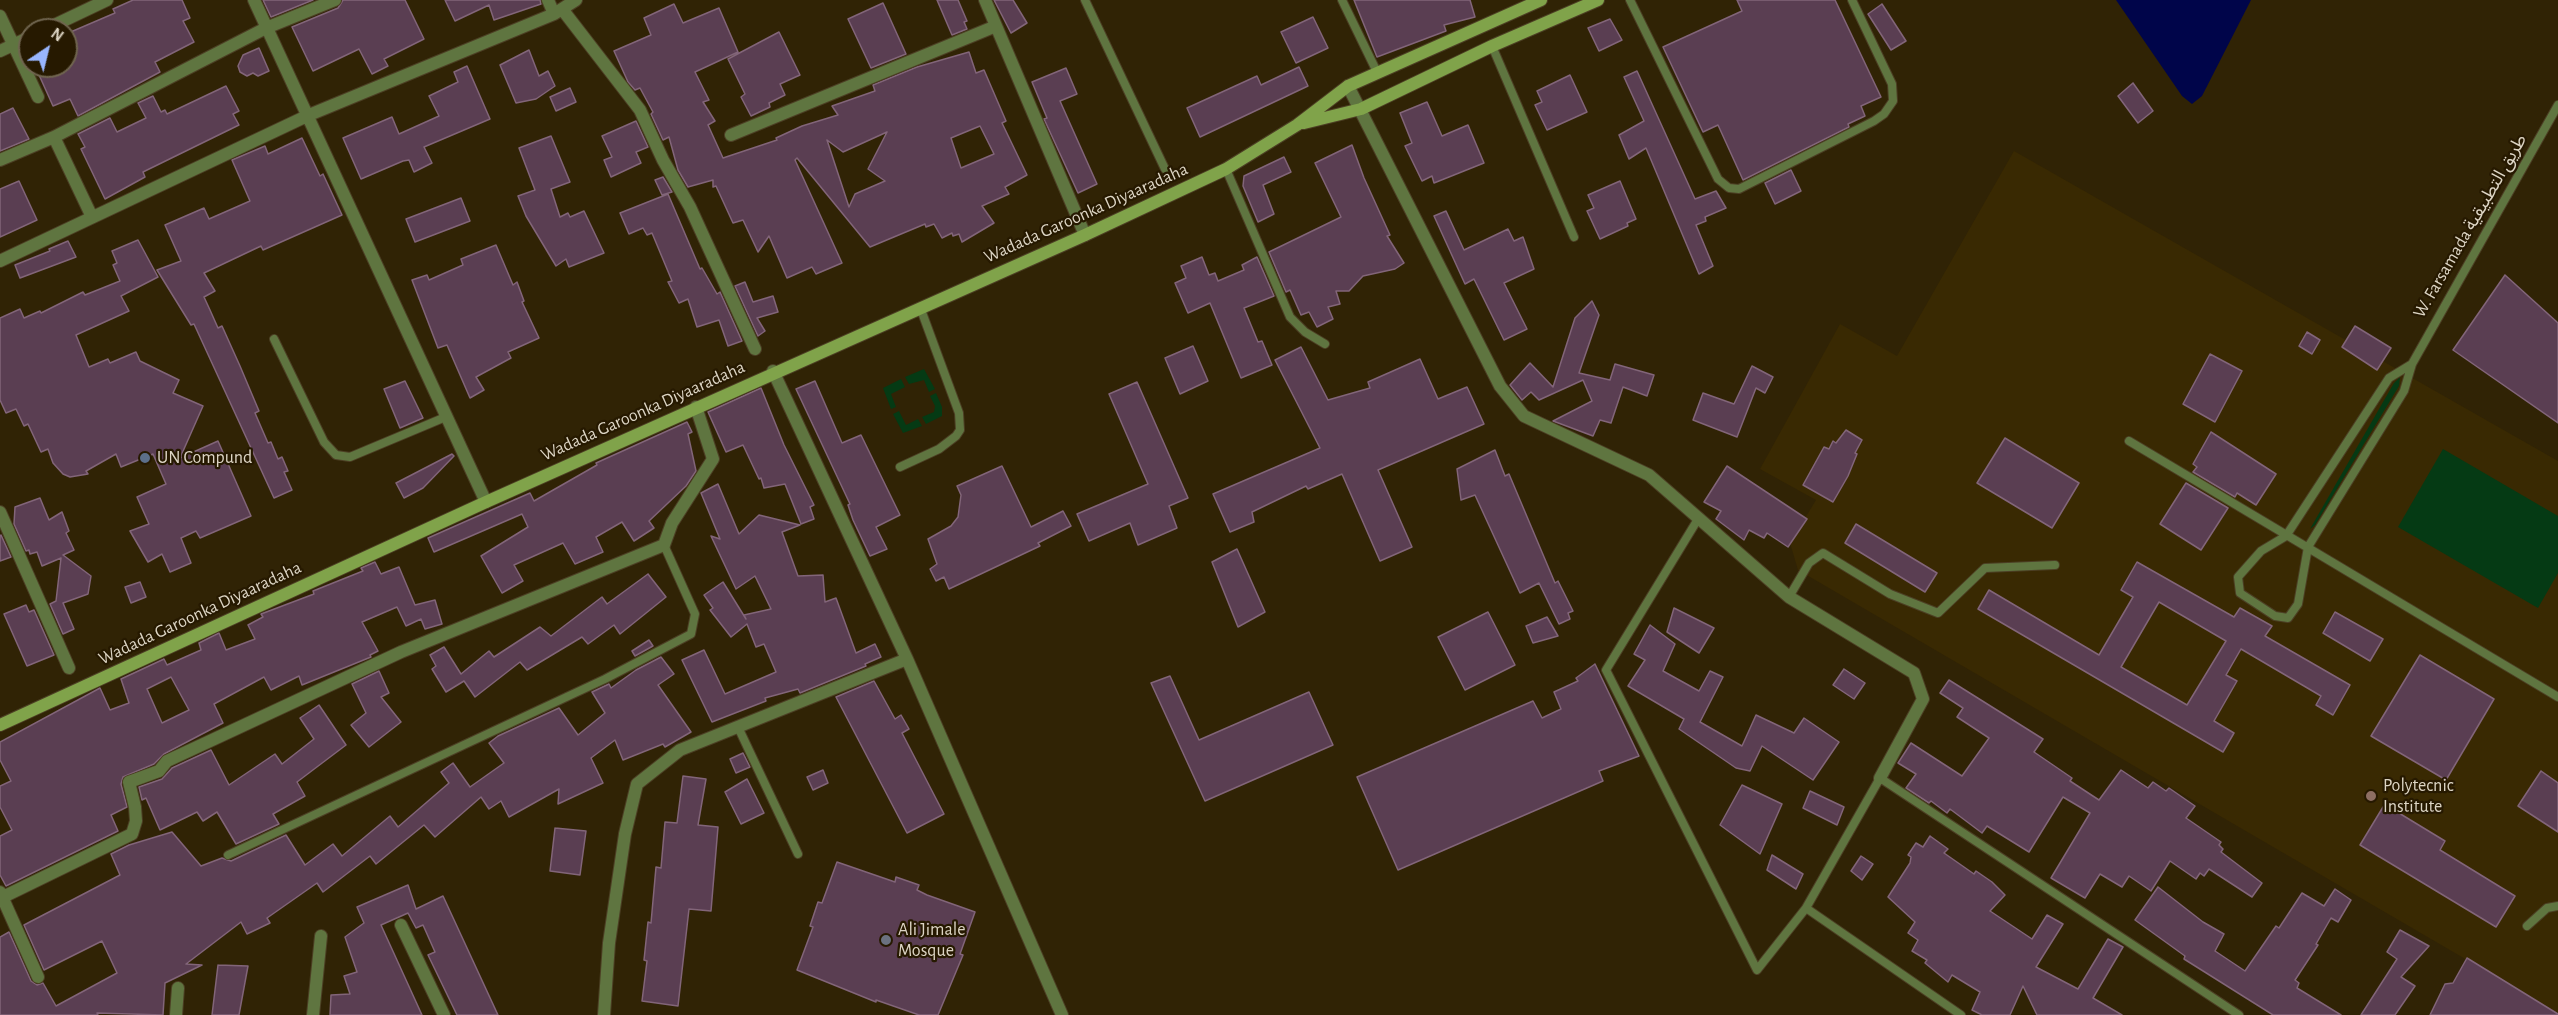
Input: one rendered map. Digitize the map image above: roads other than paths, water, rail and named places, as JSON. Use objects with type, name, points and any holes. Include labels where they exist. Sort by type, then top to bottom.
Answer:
[{"type":"main road","name":"Wadada Garoonka Diyaaradaha","points":[[0,725],[486,501],[1085,235],[1226,169],[1297,124],[1348,86],[1541,0]]},
{"type":"main road","name":"Wadada Garoonka Diyaaradaha","points":[[1297,124],[1361,109],[1492,46],[1598,0]]},
{"type":"street","points":[[69,18],[107,0]]},
{"type":"street","points":[[254,0],[486,501]]},
{"type":"street","points":[[0,160],[54,137],[266,28],[335,0]]},
{"type":"street","points":[[548,0],[640,110],[663,160],[690,207],[755,349]]},
{"type":"street","points":[[0,261],[309,115],[558,11],[576,0]]},
{"type":"street","points":[[985,0],[1085,235]]},
{"type":"street","points":[[0,16],[38,97]]},
{"type":"street","points":[[731,135],[996,26]]},
{"type":"street","points":[[0,51],[18,43]]},
{"type":"street","points":[[1348,86],[1500,386],[1524,416],[1649,475],[1789,597],[1914,673],[1923,699],[1880,778]]},
{"type":"street","points":[[54,137],[92,217]]},
{"type":"street","points":[[773,372],[908,659],[1062,1015]]},
{"type":"street","points":[[38,977],[1,894],[132,834],[136,821],[129,782],[159,771],[167,761],[401,652],[664,545],[672,523],[713,459],[696,407]]},
{"type":"street","points":[[0,512],[69,668]]},
{"type":"street","points":[[604,1015],[609,943],[625,834],[637,784],[680,750],[908,659]]},
{"type":"street","points":[[401,925],[444,1015]]},
{"type":"street","points":[[313,1015],[321,936]]},
{"type":"street","points":[[176,1015],[178,988]]},
{"type":"lane","points":[[1085,0],[1165,169]]},
{"type":"lane","points":[[1342,0],[1377,72]]},
{"type":"lane","points":[[1630,0],[1718,179],[1729,188],[1739,189],[1874,121],[1884,114],[1893,101],[1892,84],[1852,0]]},
{"type":"lane","points":[[1492,46],[1574,237]]},
{"type":"lane","name":"W. Farsamada طريق التطبيقية","points":[[2412,364],[2389,378],[2286,536],[2260,551],[2238,577],[2240,593],[2275,616],[2288,618],[2298,604],[2308,547],[2404,391],[2412,364],[2558,105]]},
{"type":"lane","points":[[1226,169],[1290,317],[1305,332],[1325,344]]},
{"type":"lane","points":[[900,467],[939,449],[960,430],[959,413],[920,307]]},
{"type":"lane","points":[[274,339],[324,442],[336,454],[350,457],[448,416]]},
{"type":"lane","points":[[2129,441],[2558,698]]},
{"type":"lane","points":[[1698,519],[1606,669],[1757,970],[1806,908],[1880,778],[2239,1015]]},
{"type":"lane","points":[[228,855],[605,679],[691,634],[695,614],[664,545]]},
{"type":"lane","points":[[1789,597],[1809,562],[1823,553],[1890,594],[1938,613],[1985,568],[2055,565]]},
{"type":"lane","points":[[738,727],[798,854]]},
{"type":"lane","points":[[2527,926],[2547,908],[2558,906]]},
{"type":"lane","points":[[1806,908],[1961,1015]]},
{"type":"place","name":"UN Compund","points":[[145,458]]},
{"type":"place","name":"Polytecnic Institute","points":[[2371,796]]},
{"type":"place","name":"Ali Jimale Mosque","points":[[886,940]]}]
